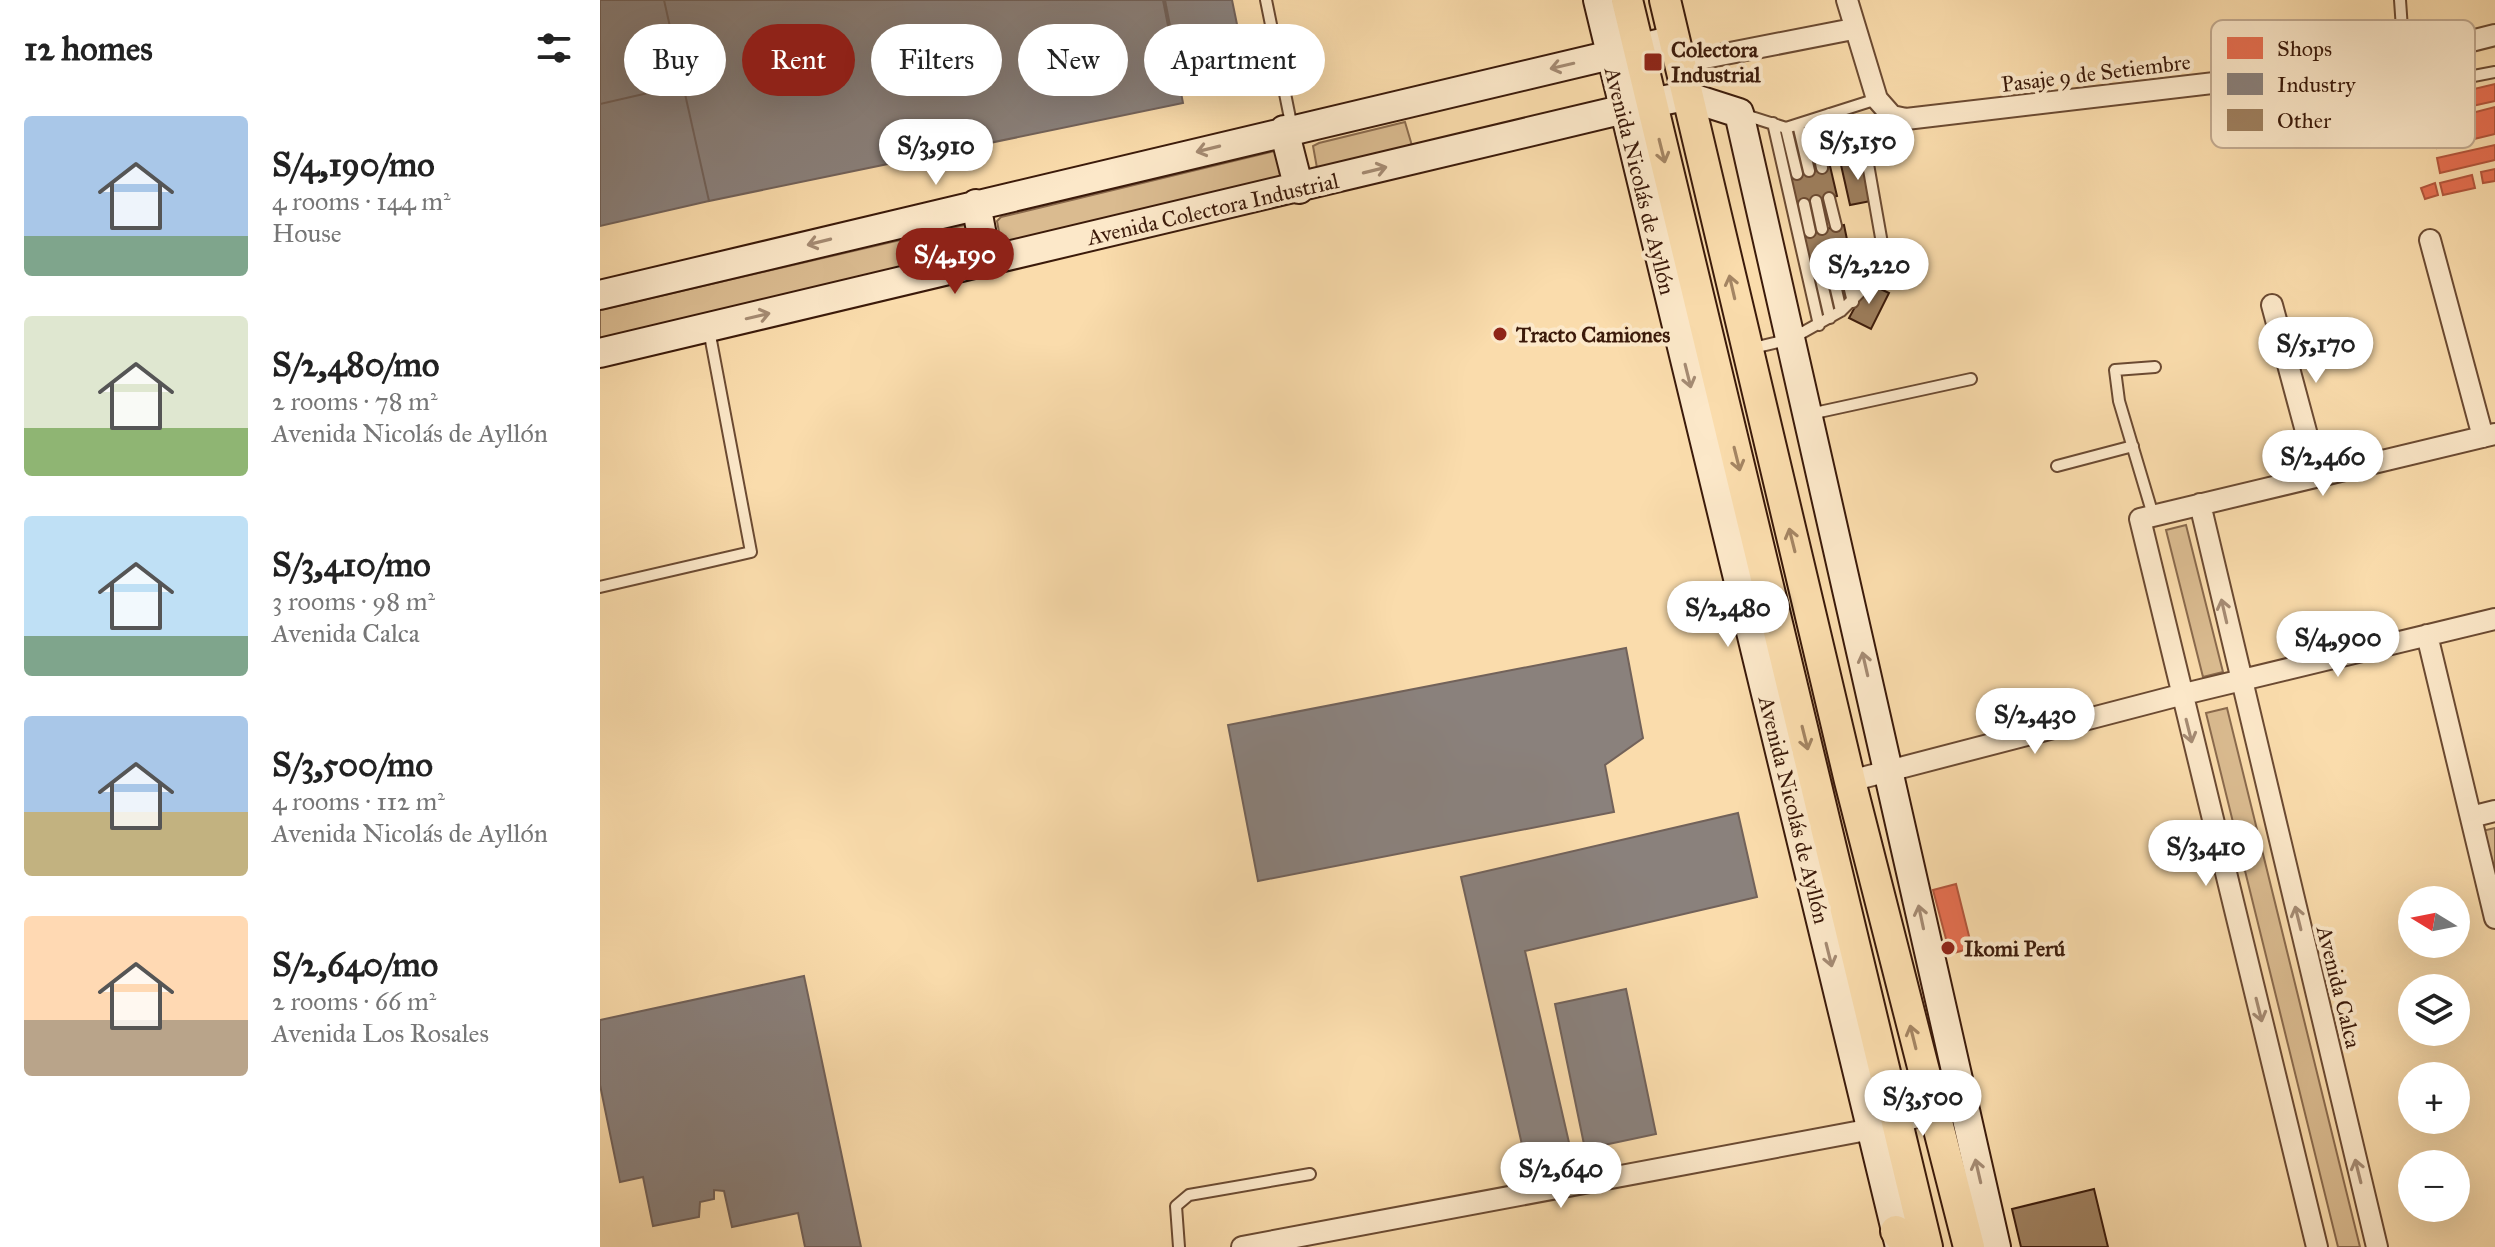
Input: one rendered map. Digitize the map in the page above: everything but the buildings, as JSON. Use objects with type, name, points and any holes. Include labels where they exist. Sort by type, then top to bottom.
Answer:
[{"type":"main road","name":"Avenida Nicolás de Ayllón","points":[[1598,0],[1624,52],[1885,1126],[1927,1247]]},
{"type":"main road","name":"Avenida Nicolás de Ayllón","points":[[1624,52],[1627,0]]},
{"type":"main road","points":[[1665,0],[1850,781],[1932,1113],[1969,1247]]},
{"type":"main road","points":[[600,295],[1288,129],[1624,52],[1676,52]]},
{"type":"main road","points":[[1686,96],[1739,113],[1996,1247]]},
{"type":"main road","name":"Avenida Colectora Industrial","points":[[600,353],[1686,96]]},
{"type":"main road","name":"Avenida Nicolás de Ayllón","points":[[1637,106],[1712,354],[1885,1126],[1901,1242]]},
{"type":"main road","points":[[1288,129],[1299,189]]},
{"type":"main road","points":[[976,204],[987,262]]},
{"type":"main road","points":[[1712,354],[1747,350]]},
{"type":"street","points":[[1847,0],[1853,29],[1877,99]]},
{"type":"street","points":[[1676,52],[1853,29]]},
{"type":"street","name":"Pasaje 9 de Setiembre","points":[[2475,40],[2495,35]]},
{"type":"street","name":"Pasaje 9 de Setiembre","points":[[1877,99],[1892,116],[1906,119],[2211,82]]},
{"type":"street","points":[[2317,1247],[2180,695],[2147,517],[2489,436],[2430,240]]},
{"type":"street","points":[[2272,305],[2318,476]]},
{"type":"street","name":"Avenida Calca","points":[[2200,504],[2377,1247]]},
{"type":"street","points":[[1850,781],[2180,695],[2495,619]]},
{"type":"street","points":[[2427,635],[2495,918]]},
{"type":"street","points":[[2471,817],[2495,811]]},
{"type":"street","points":[[1252,1246],[1885,1126],[1962,1105]]},
{"type":"lane","points":[[1266,0],[1288,129]]},
{"type":"lane","points":[[2400,0],[2403,20]]},
{"type":"lane","points":[[2475,76],[2495,72]]},
{"type":"lane","points":[[1739,113],[1786,128],[1877,99]]},
{"type":"lane","points":[[1747,350],[1791,339],[1841,311],[1853,302],[1880,257],[1884,240],[1865,147],[1859,138],[1829,114]]},
{"type":"lane","points":[[1812,120],[1822,168]]},
{"type":"lane","points":[[1773,123],[1819,325]]},
{"type":"lane","points":[[1798,124],[1809,171]]},
{"type":"lane","points":[[1786,128],[1797,174]]},
{"type":"lane","points":[[1829,198],[1836,226]]},
{"type":"lane","points":[[1816,201],[1822,229]]},
{"type":"lane","points":[[1804,204],[1810,232]]},
{"type":"lane","points":[[1842,256],[1853,302]]},
{"type":"lane","points":[[1829,259],[1841,311]]},
{"type":"lane","points":[[1817,262],[1830,318]]},
{"type":"lane","points":[[600,587],[751,552],[708,328]]},
{"type":"lane","points":[[2147,517],[2133,446],[2119,401],[2115,370],[2155,367]]},
{"type":"lane","points":[[1809,415],[1971,379]]},
{"type":"lane","points":[[2057,466],[2133,446]]},
{"type":"lane","points":[[1179,1247],[1176,1206],[1189,1195],[1310,1174]]},
{"type":"shaded area","points":[[1405,122],[1413,149],[1322,170],[1317,168],[1313,146]]},
{"type":"shaded area","points":[[1279,150],[1290,177],[1007,245],[1001,243],[997,221],[1001,217]]},
{"type":"shaded area","points":[[969,224],[982,248],[600,341],[600,310]]},
{"type":"shaded area","points":[[2186,525],[2223,672],[2203,677],[2166,530]]},
{"type":"shaded area","points":[[2227,708],[2360,1247],[2338,1247],[2206,713]]},
{"type":"shaded area","points":[[2495,828],[2495,888],[2482,831]]},
{"type":"place","name":"Colectora Industrial","points":[[1653,62]]},
{"type":"place","name":"Tracto Camiones","points":[[1500,334]]},
{"type":"place","name":"Ikomi Perú","points":[[1948,948]]}]
